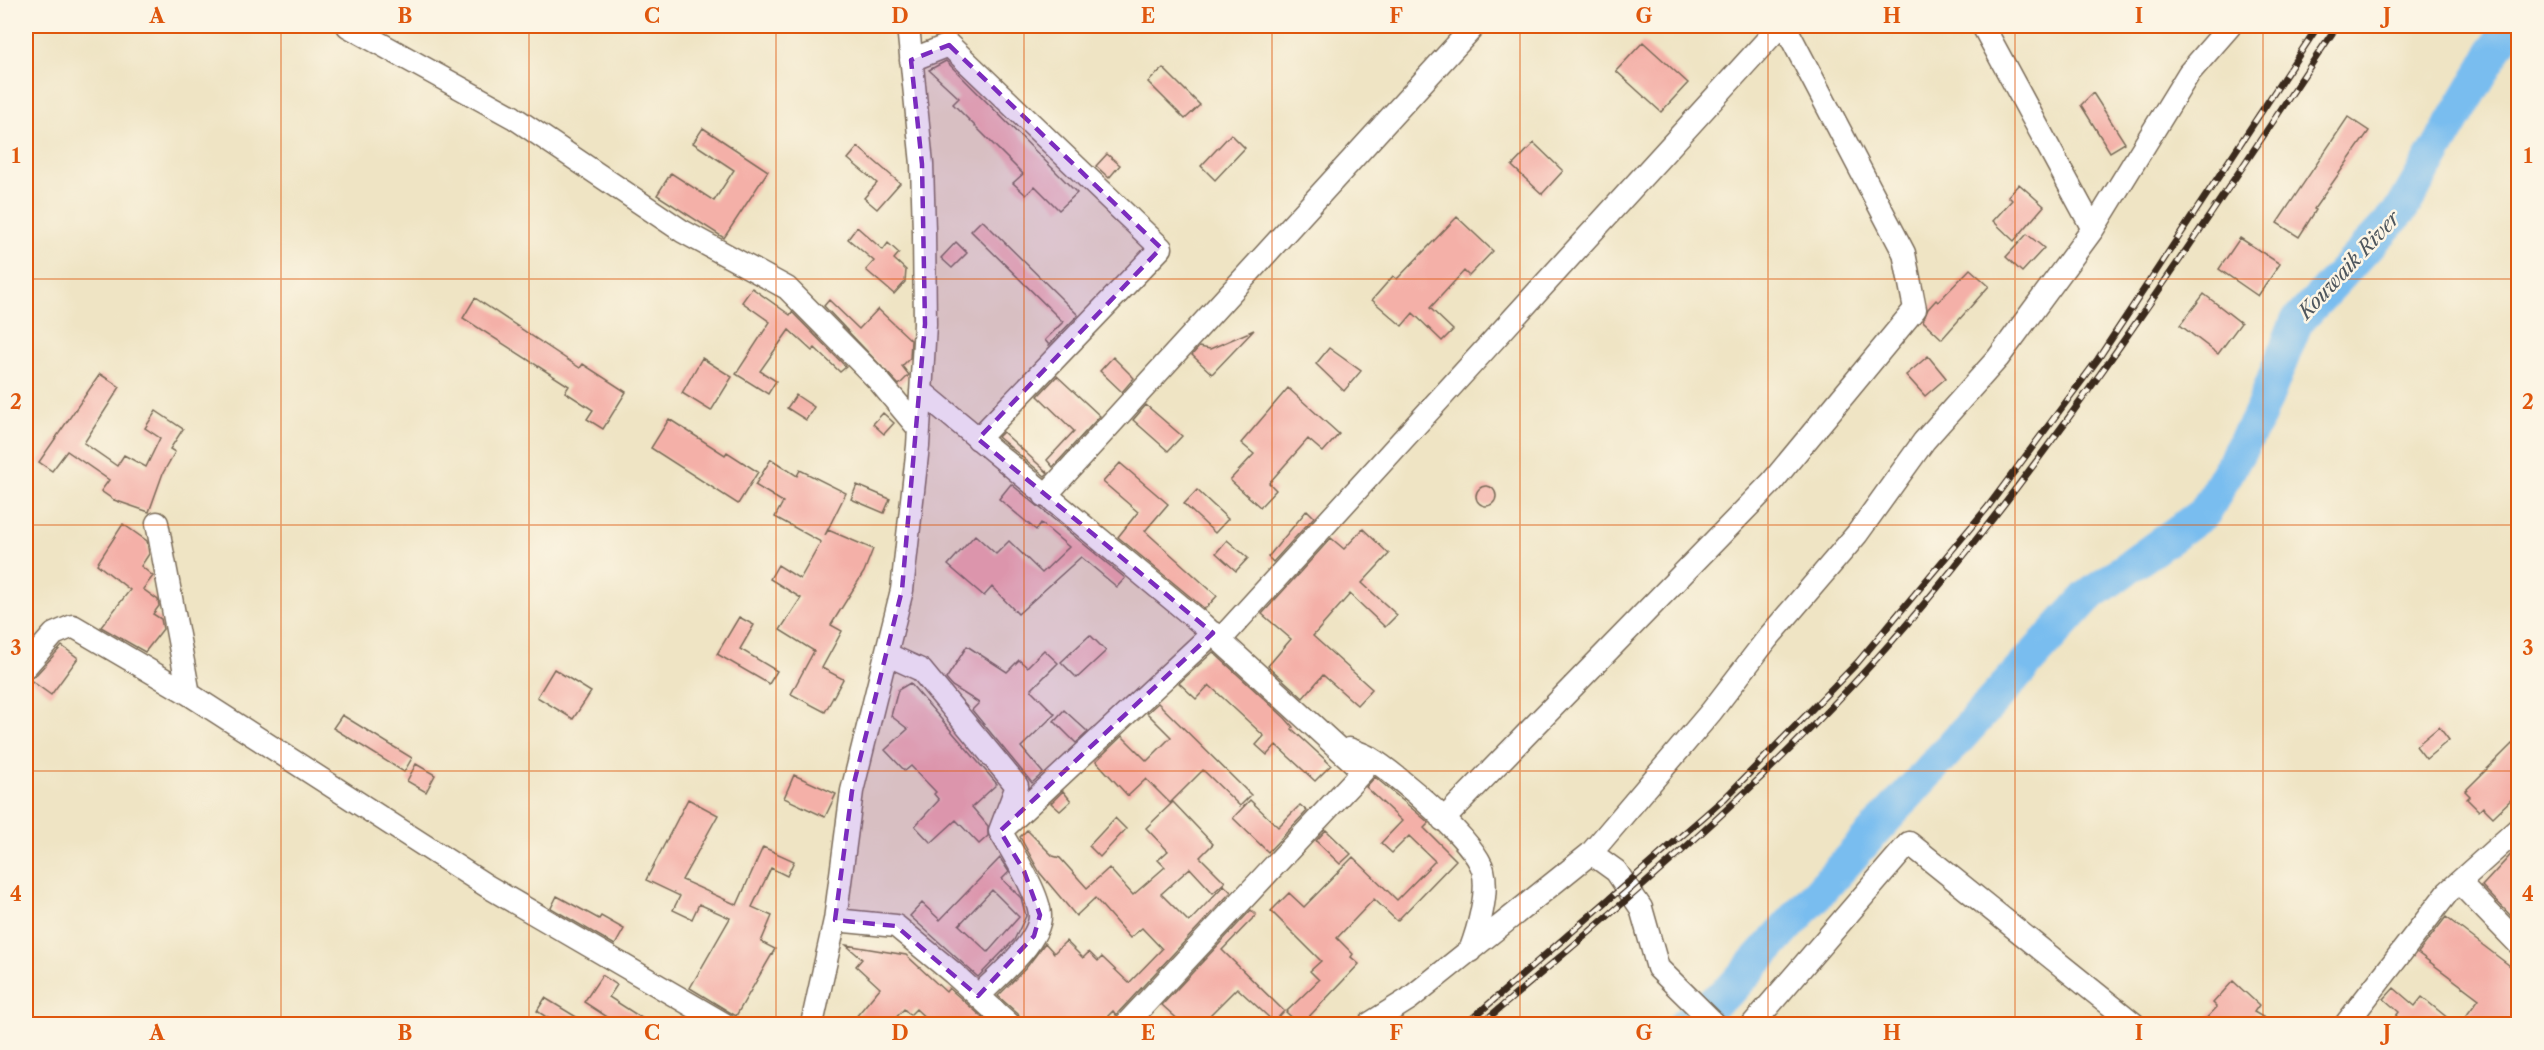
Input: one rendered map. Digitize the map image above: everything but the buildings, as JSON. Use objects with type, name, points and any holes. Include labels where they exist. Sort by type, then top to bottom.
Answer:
[{"type":"street","points":[[348,26],[513,117],[682,231],[787,288],[878,380],[919,429]]},
{"type":"street","points":[[812,1024],[835,920],[852,791],[902,590],[919,429],[926,324],[924,231],[922,164],[908,26]]},
{"type":"street","points":[[1046,496],[1474,26]]},
{"type":"street","points":[[1000,831],[1216,637],[1780,26]]},
{"type":"street","points":[[1443,820],[1772,482],[1915,309],[1904,253],[1785,26]]},
{"type":"street","points":[[1983,26],[2093,229]]},
{"type":"street","points":[[1369,1024],[1409,999],[1591,853],[1711,712],[1767,639],[1857,534],[1924,441],[1998,358],[2093,229],[2189,73],[2230,26]]},
{"type":"street","points":[[911,60],[949,45],[1161,248],[978,439]]},
{"type":"street","points":[[921,391],[1216,637],[1363,771],[1126,1024]]},
{"type":"street","points":[[157,523],[189,694]]},
{"type":"street","points":[[26,666],[54,634],[74,627],[189,694],[487,886],[724,1024]]},
{"type":"street","points":[[886,654],[921,670],[1017,786],[1000,831]]},
{"type":"street","points":[[1331,742],[1370,758],[1417,794],[1463,839],[1483,870],[1482,921],[1470,951]]},
{"type":"street","points":[[2346,1024],[2448,891],[2518,830]]},
{"type":"street","points":[[978,996],[1034,936],[1040,915],[1024,871],[1000,831]]},
{"type":"street","points":[[1753,1024],[1909,843],[2134,1024]]},
{"type":"street","points":[[1591,853],[1616,871],[1641,908],[1658,968],[1689,1001],[1715,1024]]},
{"type":"street","points":[[2459,882],[2518,943]]},
{"type":"street","points":[[835,920],[896,926],[1009,1024]]},
{"type":"highlighted area","points":[[949,45],[1161,248],[978,439],[1213,633],[1000,831],[1024,871],[1040,915],[1034,936],[978,996],[896,926],[835,920],[852,791],[902,590],[925,324],[922,164],[911,60]]},
{"type":"waterway","name":"Kouwaik River","points":[[1685,1024],[1732,988],[2087,597],[2205,512],[2259,416],[2296,323],[2402,209],[2509,26]]},
{"type":"railway","points":[[1466,1024],[1725,798],[1858,662],[1987,508],[2098,359],[2318,26]]},
{"type":"railway","points":[[1481,1024],[1655,875],[1768,771],[1822,717],[1924,604],[1980,535],[2087,393],[2337,26]]}]
